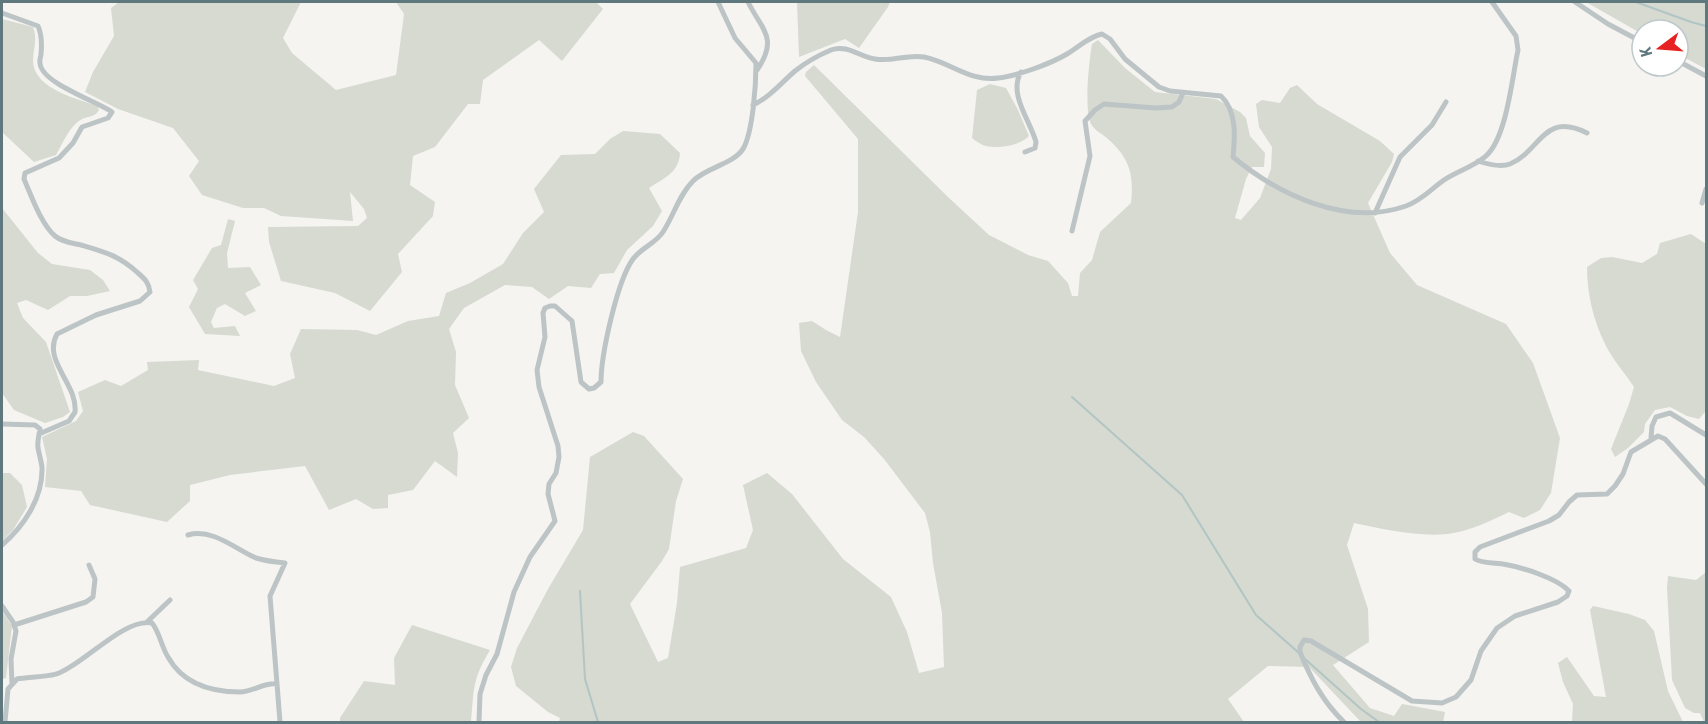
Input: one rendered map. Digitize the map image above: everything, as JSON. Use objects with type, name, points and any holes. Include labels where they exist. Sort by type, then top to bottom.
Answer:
[{"type":"street","points":[[478,723],[480,694],[486,675],[497,654],[514,592],[530,557],[555,521],[548,494],[549,484],[556,473],[559,457],[558,446],[537,377],[545,337],[543,314],[545,308],[555,306],[572,321],[581,382],[589,389],[594,388],[601,382],[601,362],[614,311],[623,278],[633,260],[663,232],[676,206],[693,181],[703,173],[736,157],[746,142],[753,105],[756,63],[735,38],[718,2]]},
{"type":"street","points":[[748,2],[768,35],[767,52],[756,71]]},
{"type":"street","points":[[753,105],[769,95],[796,70],[833,49],[846,49],[871,59],[884,61],[911,55],[926,57],[972,76],[997,79],[1066,55],[1092,36],[1102,34],[1110,39],[1125,59],[1159,87],[1183,93],[1221,96],[1227,101],[1235,136],[1233,157],[1263,178],[1306,202],[1357,213],[1375,213],[1407,205],[1426,196],[1442,181],[1488,154],[1503,129],[1518,50],[1516,36],[1492,2]]},
{"type":"street","points":[[1575,2],[1630,36]]},
{"type":"street","points":[[2,13],[38,26],[42,35],[39,64],[45,74],[54,82],[112,112],[108,117],[82,127],[73,143],[59,158],[25,173],[24,179],[38,210],[53,235],[61,240],[125,261],[145,280],[150,292],[140,301],[96,315],[57,334],[54,339],[53,352],[59,369],[65,376],[74,396],[75,412],[69,421],[39,434]]},
{"type":"street","points":[[1690,67],[1707,76]]},
{"type":"street","points":[[1021,72],[1017,80],[1017,91],[1036,142],[1035,148],[1025,152]]},
{"type":"street","points":[[1072,231],[1090,156],[1085,121],[1104,104],[1172,107],[1179,102],[1183,93]]},
{"type":"street","points":[[1375,213],[1400,157],[1432,125],[1446,102]]},
{"type":"street","points":[[1478,161],[1492,166],[1510,164],[1554,128],[1568,125],[1587,133]]},
{"type":"street","points":[[1702,203],[1707,189]]},
{"type":"street","points":[[1651,438],[1652,426],[1656,417],[1670,413],[1707,435]]},
{"type":"street","points":[[2,424],[35,425],[39,429],[37,440],[42,466],[35,502],[26,519],[2,545]]},
{"type":"street","points":[[1344,723],[1332,711],[1312,681],[1300,652],[1304,640],[1311,640],[1412,701],[1442,703],[1456,697],[1471,680],[1481,651],[1497,628],[1515,616],[1558,602],[1567,596],[1569,591],[1563,585],[1520,567],[1481,562],[1475,559],[1475,552],[1480,547],[1559,515],[1577,495],[1607,494],[1623,474],[1632,452],[1651,438],[1658,436],[1665,439],[1707,484]]},
{"type":"street","points":[[188,535],[202,533],[215,537],[254,557],[285,563],[270,596],[279,723]]},
{"type":"street","points":[[14,625],[86,602],[93,597],[95,579],[89,565]]},
{"type":"street","points":[[5,723],[8,689],[17,679],[59,674],[120,633],[147,622],[170,600]]},
{"type":"street","points":[[2,606],[16,631],[11,659],[12,684]]},
{"type":"street","points":[[147,622],[152,623],[158,630],[167,656],[176,669],[193,684],[222,692],[251,692],[271,683],[277,684]]},
{"type":"shaded area","points":[[119,2],[301,2],[283,38],[292,53],[336,90],[396,75],[404,14],[396,2],[596,2],[603,9],[562,61],[539,40],[483,80],[480,104],[468,104],[435,147],[413,156],[410,185],[435,202],[433,216],[398,254],[402,272],[370,311],[335,293],[281,281],[269,242],[268,227],[358,226],[367,218],[364,209],[350,192],[353,221],[281,216],[264,208],[243,208],[202,195],[189,176],[199,161],[173,128],[118,109],[85,92],[93,72],[114,36],[111,8]]},
{"type":"shaded area","points":[[797,2],[890,2],[859,48],[845,39],[799,57]]},
{"type":"shaded area","points":[[1586,2],[1706,2],[1706,69],[1690,60],[1690,18],[1630,18],[1630,27]]},
{"type":"shaded area","points":[[2,19],[33,27],[35,40],[33,61],[40,79],[68,96],[97,106],[99,110],[96,114],[82,119],[73,126],[56,155],[34,162],[2,132]]},
{"type":"shaded area","points":[[1098,40],[1125,68],[1155,92],[1216,99],[1240,112],[1246,118],[1250,136],[1265,153],[1264,167],[1252,167],[1246,179],[1235,218],[1241,220],[1260,198],[1271,169],[1272,147],[1259,127],[1256,104],[1262,100],[1280,103],[1290,88],[1297,85],[1317,104],[1380,141],[1394,154],[1392,162],[1368,203],[1390,253],[1417,285],[1506,324],[1533,363],[1560,438],[1551,493],[1540,510],[1524,518],[1509,512],[1471,529],[1436,535],[1388,530],[1354,523],[1347,545],[1368,609],[1369,642],[1333,665],[1370,708],[1394,716],[1402,704],[1445,712],[1443,722],[1361,722],[1309,667],[1268,666],[1228,699],[1244,722],[559,722],[560,718],[548,712],[516,686],[511,667],[517,648],[583,530],[590,457],[633,432],[644,436],[683,479],[676,501],[669,549],[630,604],[658,662],[668,658],[680,567],[746,548],[753,530],[743,485],[767,473],[792,494],[843,559],[891,597],[907,632],[919,673],[944,667],[942,613],[925,513],[884,459],[864,437],[842,420],[816,382],[801,351],[799,323],[812,321],[840,337],[858,212],[858,139],[805,76],[814,65],[989,235],[1028,255],[1048,261],[1068,283],[1072,296],[1078,296],[1080,273],[1092,260],[1100,232],[1131,203],[1132,184],[1126,161],[1116,147],[1092,126],[1089,117],[1087,97],[1092,44]]},
{"type":"shaded area","points":[[990,84],[1006,88],[1029,136],[1025,139],[1009,146],[997,147],[984,145],[972,138],[977,90]]},
{"type":"shaded area","points":[[623,131],[660,134],[680,153],[674,170],[649,188],[662,211],[653,226],[627,250],[614,273],[600,274],[591,288],[568,286],[549,299],[532,287],[505,285],[464,308],[449,329],[456,352],[455,385],[469,418],[453,433],[458,453],[457,477],[435,461],[413,490],[388,495],[388,508],[373,509],[356,499],[329,510],[305,466],[230,475],[190,485],[190,501],[167,522],[90,505],[81,491],[45,487],[47,459],[42,437],[76,421],[83,411],[78,392],[105,380],[121,386],[148,370],[147,362],[199,360],[198,370],[274,386],[295,378],[290,354],[301,329],[357,330],[376,335],[408,321],[439,316],[446,293],[470,283],[503,264],[523,233],[544,212],[534,189],[561,155],[595,154],[610,139]]},
{"type":"shaded area","points":[[2,208],[38,253],[52,264],[90,270],[103,280],[110,291],[87,296],[70,296],[48,310],[26,300],[17,303],[23,318],[46,342],[70,412],[45,423],[14,410],[2,393]]},
{"type":"shaded area","points":[[228,219],[235,221],[227,253],[228,268],[250,267],[261,285],[245,293],[256,311],[245,316],[225,304],[217,308],[211,322],[214,328],[235,326],[240,336],[205,334],[189,307],[198,289],[193,280],[212,248],[221,245]]},
{"type":"shaded area","points":[[1691,234],[1706,244],[1706,411],[1699,419],[1687,416],[1670,407],[1655,410],[1645,424],[1644,432],[1615,457],[1611,449],[1634,387],[1611,355],[1597,326],[1588,287],[1587,267],[1601,258],[1612,257],[1642,263],[1657,254],[1660,243]]},
{"type":"shaded area","points":[[2,473],[10,473],[22,485],[27,507],[13,530],[2,541]]},
{"type":"shaded area","points":[[1706,572],[1706,722],[1704,722],[1700,713],[1694,713],[1685,708],[1672,680],[1667,588],[1668,576],[1696,580]]},
{"type":"shaded area","points":[[1593,606],[1645,620],[1654,631],[1668,691],[1683,722],[1572,722],[1573,704],[1563,682],[1558,663],[1567,657],[1594,696],[1606,697],[1590,610]]},
{"type":"shaded area","points":[[2,611],[12,626],[6,678],[2,679]]},
{"type":"shaded area","points":[[412,625],[490,650],[477,677],[471,722],[340,722],[340,718],[364,681],[395,685],[394,658]]},
{"type":"waterway","points":[[1636,2],[1706,26]]},
{"type":"waterway","points":[[1072,397],[1182,495],[1256,615],[1299,653]]},
{"type":"waterway","points":[[580,591],[585,679],[598,722]]},
{"type":"waterway","points":[[1305,659],[1379,722]]}]
